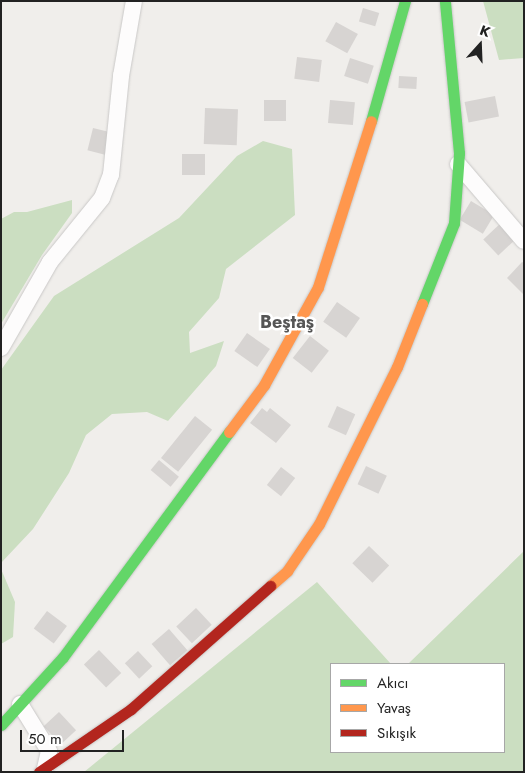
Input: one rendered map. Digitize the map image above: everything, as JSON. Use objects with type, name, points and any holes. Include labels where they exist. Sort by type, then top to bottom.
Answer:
[{"type":"street","points":[[1,348],[50,262],[102,198],[111,175],[121,76],[134,1]]},
{"type":"street","points":[[1,725],[63,657],[264,385],[318,287],[353,182],[405,1]]},
{"type":"street","points":[[43,770],[131,709],[288,571],[319,524],[397,367],[454,223],[458,164],[445,1]]},
{"type":"street","points":[[458,164],[524,241]]},
{"type":"street","points":[[20,704],[49,751],[43,770]]},
{"type":"green space","points":[[483,1],[524,1],[524,58],[499,60]]},
{"type":"green space","points":[[263,141],[292,149],[295,215],[226,269],[219,298],[189,332],[190,353],[224,341],[216,366],[168,421],[147,412],[112,414],[86,435],[69,473],[33,529],[1,563],[1,370],[54,296],[179,218],[237,156]]},
{"type":"green space","points":[[72,200],[72,213],[42,255],[1,324],[1,219],[14,212],[27,212]]},
{"type":"green space","points":[[524,551],[524,772],[84,772],[317,582],[390,663],[330,663],[330,753],[505,753],[505,663],[409,663]]},
{"type":"green space","points":[[1,569],[15,602],[13,637],[1,644]]},
{"type":"building","points":[[363,8],[379,13],[375,26],[359,21]]},
{"type":"building","points":[[336,22],[358,34],[347,53],[325,41]]},
{"type":"building","points":[[297,57],[322,60],[319,82],[294,79]]},
{"type":"building","points":[[350,58],[374,66],[368,84],[344,76]]},
{"type":"building","points":[[399,76],[417,77],[416,89],[398,88]]},
{"type":"building","points":[[495,96],[499,117],[469,123],[465,102]]},
{"type":"building","points":[[264,100],[286,100],[286,121],[264,121]]},
{"type":"building","points":[[330,100],[355,102],[353,125],[328,123]]},
{"type":"building","points":[[205,108],[238,109],[237,145],[204,144]]},
{"type":"building","points":[[93,128],[113,133],[108,155],[87,150]]},
{"type":"building","points":[[182,154],[205,154],[205,175],[182,175]]},
{"type":"building","points":[[471,201],[494,215],[483,234],[460,220]]},
{"type":"building","points":[[503,221],[518,237],[498,256],[483,239]]},
{"type":"building","points":[[522,262],[524,263],[524,295],[507,278]]},
{"type":"building","points":[[337,302],[360,318],[346,338],[323,322]]},
{"type":"building","points":[[247,333],[270,349],[257,367],[234,351]]},
{"type":"building","points":[[310,336],[329,351],[312,373],[293,358]]},
{"type":"building","points":[[337,406],[355,414],[346,435],[328,427]]},
{"type":"building","points":[[262,408],[267,412],[270,408],[291,425],[276,443],[250,423]]},
{"type":"building","points":[[195,416],[212,430],[178,472],[161,458]]},
{"type":"building","points":[[159,460],[179,477],[171,487],[151,470]]},
{"type":"building","points":[[366,466],[387,476],[378,494],[358,484]]},
{"type":"building","points":[[281,467],[295,478],[281,496],[267,485]]},
{"type":"building","points":[[369,546],[389,565],[372,583],[352,563]]},
{"type":"building","points":[[196,608],[212,625],[192,643],[176,626]]},
{"type":"building","points":[[47,611],[67,626],[54,644],[34,629]]},
{"type":"building","points":[[169,629],[187,650],[170,665],[152,644]]},
{"type":"building","points":[[99,650],[121,673],[106,688],[84,665]]},
{"type":"building","points":[[138,651],[152,666],[139,679],[125,663]]},
{"type":"building","points":[[59,712],[76,730],[61,745],[44,726]]},
{"type":"traffic: fast","points":[[371,121],[405,1]]},
{"type":"traffic: fast","points":[[422,304],[454,223],[459,153],[445,1]]},
{"type":"traffic: fast","points":[[1,725],[63,657],[229,432]]},
{"type":"traffic: slow","points":[[229,432],[264,385],[318,287],[371,121]]},
{"type":"traffic: slow","points":[[270,586],[287,571],[319,524],[397,367],[422,304]]},
{"type":"traffic: jam","points":[[39,772],[131,709],[270,586]]},
{"type":"district","name":"Beştaş","points":[[287,322]]}]
